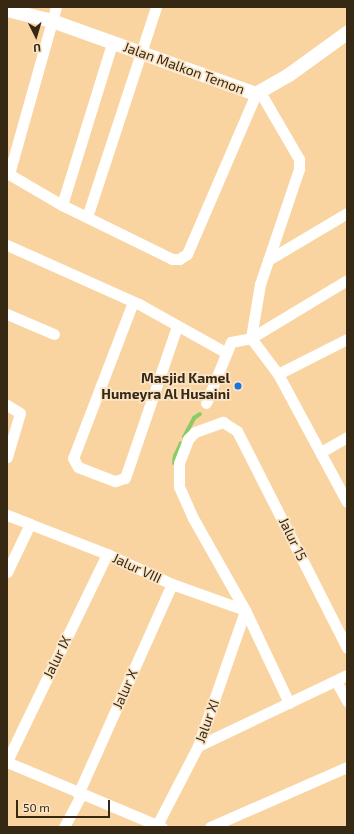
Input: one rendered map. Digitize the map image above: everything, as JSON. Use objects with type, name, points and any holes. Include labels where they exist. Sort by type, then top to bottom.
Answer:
[{"type":"street","points":[[56,7],[8,173],[62,205],[172,259],[184,257],[258,93]]},
{"type":"street","points":[[87,217],[156,7]]},
{"type":"street","name":"Jalan Malkon Temon","points":[[7,10],[52,21],[258,93],[347,33]]},
{"type":"street","points":[[62,205],[112,43]]},
{"type":"street","points":[[258,93],[299,159],[299,169],[260,284],[250,338],[278,374],[347,502]]},
{"type":"street","points":[[268,260],[347,213]]},
{"type":"street","points":[[7,245],[133,302],[225,352]]},
{"type":"street","points":[[206,403],[225,352],[231,342],[250,338],[347,280]]},
{"type":"street","points":[[133,302],[73,458],[78,467],[115,481],[125,478],[177,326]]},
{"type":"street","points":[[7,314],[54,334]]},
{"type":"street","points":[[278,374],[347,340]]},
{"type":"street","points":[[7,406],[20,413],[7,457]]},
{"type":"street","name":"Jalur 15","points":[[245,611],[193,518],[179,487],[178,475],[182,450],[195,432],[222,422],[237,430],[347,648]]},
{"type":"street","points":[[321,452],[347,438]]},
{"type":"street","name":"Jalur VIII","points":[[7,515],[107,554],[172,584],[245,611]]},
{"type":"street","points":[[7,572],[30,524]]},
{"type":"street","name":"Jalur IX","points":[[7,762],[107,554]]},
{"type":"street","name":"Jalur X","points":[[64,827],[172,584]]},
{"type":"street","points":[[245,611],[289,703]]},
{"type":"street","name":"Jalur XI","points":[[158,826],[198,746],[245,611]]},
{"type":"street","points":[[198,746],[347,676]]},
{"type":"street","points":[[336,681],[347,701]]},
{"type":"street","points":[[7,762],[79,794],[158,826]]},
{"type":"street","points":[[210,827],[347,767]]},
{"type":"waterway","points":[[184,437],[194,418],[200,414]]},
{"type":"waterway","points":[[174,463],[175,456],[181,443]]},
{"type":"place","name":"Masjid Kamel Humeyra Al Husaini","points":[[238,386]]}]
